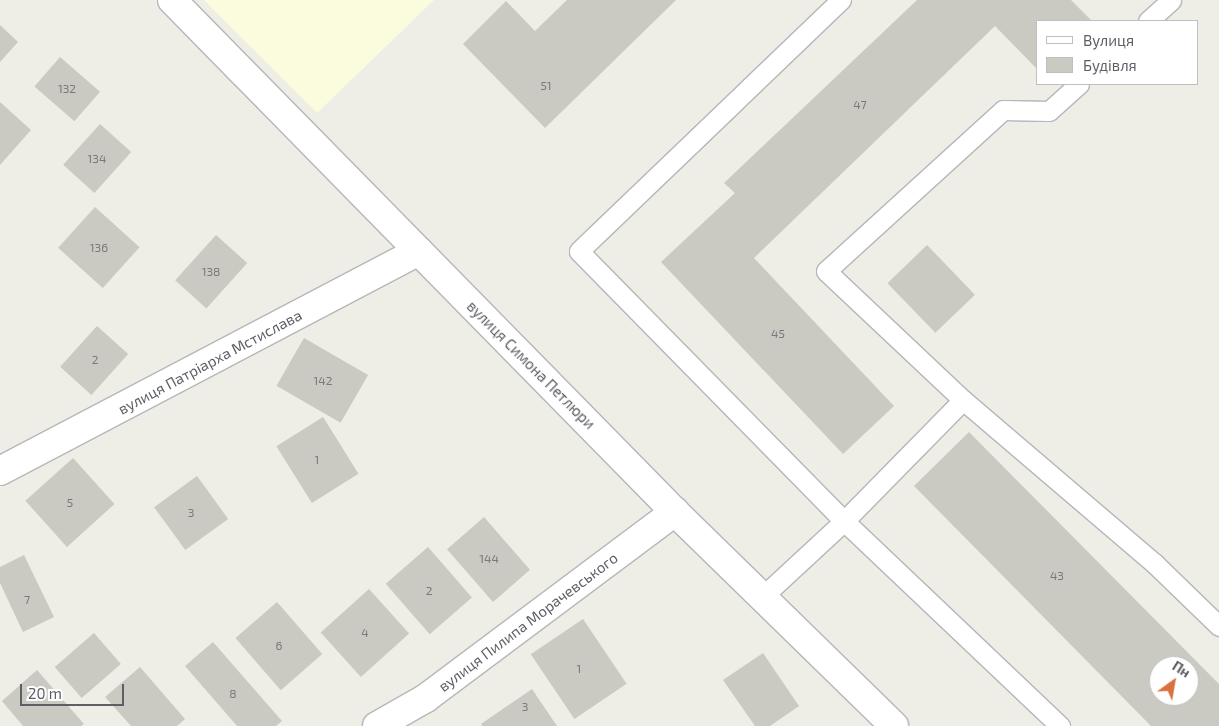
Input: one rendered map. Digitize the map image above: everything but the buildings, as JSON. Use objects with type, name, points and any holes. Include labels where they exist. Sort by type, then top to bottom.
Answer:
[{"type":"street","name":"вулиця Симона Петлюри","points":[[183,4],[419,251],[675,512],[894,726]]},
{"type":"street","name":"вулиця Патріарха Мстислава","points":[[0,471],[419,251]]},
{"type":"street","name":"вулиця Пилипа Морачевського","points":[[377,726],[426,698],[675,512]]},
{"type":"lane","points":[[841,0],[579,251],[844,521],[1060,726]]},
{"type":"lane","points":[[1149,20],[1171,0]]},
{"type":"lane","points":[[1078,85],[1049,111],[1003,110],[826,270],[964,400],[1155,564],[1219,626]]},
{"type":"lane","points":[[762,598],[844,521],[964,400]]},
{"type":"shaded area","points":[[204,0],[434,0],[317,113]]}]
